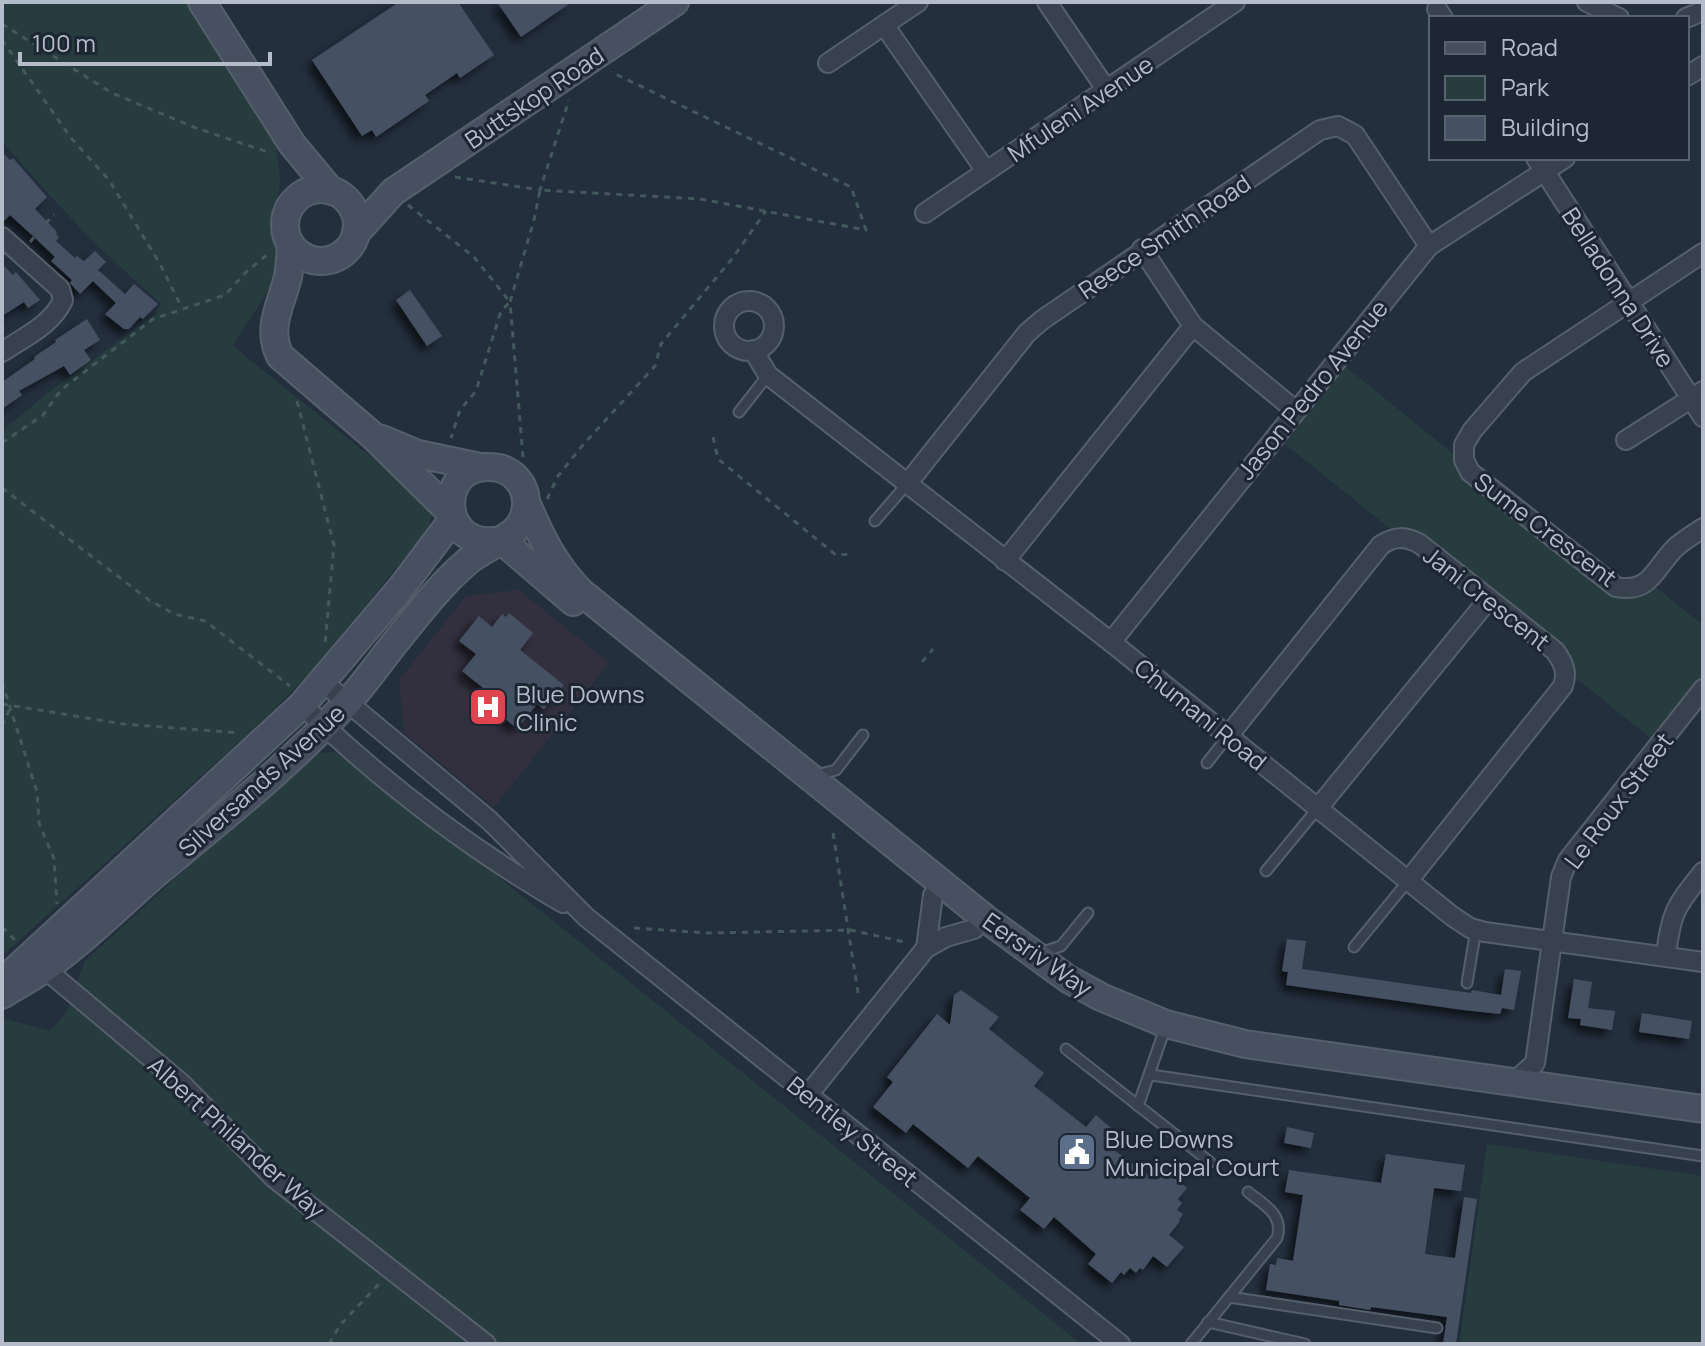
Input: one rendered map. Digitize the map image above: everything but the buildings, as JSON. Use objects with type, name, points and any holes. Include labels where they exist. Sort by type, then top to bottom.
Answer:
[{"type":"main road","points":[[202,2],[285,150],[338,194],[356,216],[356,233],[345,252],[325,261],[278,309]]},
{"type":"main road","name":"Buttskop Road","points":[[356,233],[398,196],[675,2]]},
{"type":"main road","points":[[285,150],[290,206],[281,248],[288,275],[273,329],[274,345],[280,356],[372,435],[468,536],[484,542],[498,541],[518,528],[525,513],[535,504],[511,474],[494,467],[418,454],[372,435]]},
{"type":"main road","points":[[290,206],[308,191],[338,194]]},
{"type":"main road","name":"Buttskop Road","points":[[338,194],[398,196]]},
{"type":"main road","points":[[281,248],[325,261]]},
{"type":"main road","points":[[452,516],[451,501],[456,485],[469,472],[480,467]]},
{"type":"main road","name":"Eersriv Way","points":[[535,504],[545,545],[582,593],[809,776],[838,785],[1033,955],[1064,962],[1101,997],[1166,1024],[1245,1044],[1525,1072],[1555,1089],[1703,1109]]},
{"type":"main road","name":"Silversands Avenue","points":[[2,982],[299,698],[323,682],[401,588],[452,516]]},
{"type":"main road","name":"Eersriv Way","points":[[498,541],[974,929],[1038,976],[1123,1021],[1162,1037],[1238,1056],[1703,1122]]},
{"type":"main road","name":"Silversands Avenue","points":[[2,995],[32,956],[270,777],[347,703],[420,611],[459,568],[498,541]]},
{"type":"street","points":[[828,63],[918,2]]},
{"type":"street","points":[[1047,2],[1106,89]]},
{"type":"street","points":[[1587,2],[1615,16]]},
{"type":"street","name":"Mfuleni Avenue","points":[[925,213],[1229,3]]},
{"type":"street","points":[[884,25],[986,171]]},
{"type":"street","name":"Reece Smith Road","points":[[907,484],[1027,333],[1142,249],[1320,130],[1338,126],[1347,129],[1362,144],[1429,246]]},
{"type":"street","name":"Jason Pedro Avenue","points":[[1111,642],[1429,246],[1540,165]]},
{"type":"street","name":"Belladonna Drive","points":[[1540,165],[1628,302],[1697,395],[1703,417]]},
{"type":"street","points":[[2,237],[60,289],[63,300],[58,312],[47,322],[2,352]]},
{"type":"street","points":[[1142,249],[1193,326],[1296,411]]},
{"type":"street","points":[[1628,302],[1703,253]]},
{"type":"street","name":"Sume Crescent","points":[[1628,302],[1523,372],[1472,431],[1464,445],[1464,460],[1470,472],[1616,587],[1630,590],[1640,587],[1676,548],[1703,528]]},
{"type":"street","points":[[1005,561],[1193,326]]},
{"type":"street","name":"Chumani Road","points":[[753,350],[768,375],[1111,642],[1452,916],[1476,929],[1552,943],[1703,962]]},
{"type":"street","points":[[1626,440],[1697,395]]},
{"type":"street","name":"Jani Crescent","points":[[1228,736],[1381,545],[1399,537],[1420,544],[1555,651],[1563,661],[1565,679],[1541,715],[1408,881]]},
{"type":"street","points":[[1318,808],[1488,600]]},
{"type":"street","name":"Bentley Street","points":[[323,682],[489,820],[586,917],[1120,1344]]},
{"type":"street","name":"Le Roux Street","points":[[1525,1072],[1552,943],[1561,877],[1568,860],[1703,689]]},
{"type":"street","name":"Bentley Street","points":[[299,698],[324,726],[425,809],[533,886],[586,917]]},
{"type":"street","points":[[471,842],[489,820]]},
{"type":"street","points":[[1666,955],[1670,921],[1676,907],[1703,872]]},
{"type":"street","points":[[926,948],[933,895]]},
{"type":"street","points":[[808,1095],[926,948],[946,937],[974,929]]},
{"type":"street","name":"Albert Philander Way","points":[[32,956],[182,1084],[274,1178],[486,1344]]},
{"type":"lane","points":[[739,412],[768,375]]},
{"type":"lane","points":[[875,521],[907,484]]},
{"type":"lane","points":[[838,785],[863,735]]},
{"type":"lane","points":[[1207,763],[1228,736]]},
{"type":"lane","points":[[1266,871],[1318,808]]},
{"type":"lane","points":[[1354,947],[1408,881]]},
{"type":"lane","points":[[1064,962],[1088,913]]},
{"type":"lane","points":[[1467,983],[1476,929]]},
{"type":"lane","points":[[1138,1106],[1162,1037]]},
{"type":"lane","points":[[1066,1049],[1210,1162]]},
{"type":"lane","points":[[1151,1075],[1703,1156]]},
{"type":"lane","points":[[1191,1344],[1273,1243],[1279,1231],[1275,1214],[1248,1192]]},
{"type":"lane","points":[[1229,1297],[1437,1328]]},
{"type":"lane","points":[[1208,1322],[1305,1344]]},
{"type":"path","points":[[2,24],[112,93],[196,128],[285,150]]},
{"type":"path","points":[[2,40],[71,138],[109,180],[160,264],[183,309]]},
{"type":"path","points":[[454,177],[540,190],[700,199],[866,230],[851,187],[606,71]]},
{"type":"path","points":[[524,464],[510,302],[540,190],[569,100]]},
{"type":"path","points":[[398,196],[474,257],[510,302]]},
{"type":"path","points":[[535,504],[582,446],[655,366],[661,344],[731,260],[766,211]]},
{"type":"path","points":[[20,254],[54,214]]},
{"type":"path","points":[[2,443],[43,415],[61,390],[153,319],[225,295],[246,272],[281,248]]},
{"type":"path","points":[[449,446],[460,410],[476,391],[501,311],[510,302]]},
{"type":"path","points":[[296,394],[334,545],[324,649]]},
{"type":"path","points":[[713,437],[718,459],[836,555],[853,554]]},
{"type":"path","points":[[2,488],[149,600],[174,614],[205,621],[299,698]]},
{"type":"path","points":[[922,662],[933,649]]},
{"type":"path","points":[[2,682],[37,792],[39,823],[54,859],[56,912]]},
{"type":"path","points":[[2,704],[123,724],[252,734]]},
{"type":"path","points":[[2,726],[10,707]]},
{"type":"path","points":[[833,833],[859,999]]},
{"type":"path","points":[[2,927],[32,956]]},
{"type":"path","points":[[634,928],[707,933],[850,930],[905,942]]},
{"type":"path","points":[[329,1344],[341,1324],[392,1270]]},
{"type":"shaded area","name":"Blue Downs Clinic","points":[[519,590],[609,663],[494,807],[404,733],[399,680],[466,596]]},
{"type":"green space","points":[[2,2],[190,2],[276,141],[280,181],[274,224],[277,265],[270,287],[233,346],[402,482],[421,498],[432,513],[428,532],[312,671],[262,721],[2,956],[2,431],[50,391],[156,314],[161,303],[78,225],[2,141]]},
{"type":"green space","points":[[1346,367],[1457,457],[1616,595],[1636,595],[1653,585],[1703,625],[1703,680],[1654,741],[1285,444]]},
{"type":"green space","points":[[335,752],[350,758],[1080,1343],[1090,1344],[2,1344],[2,1018],[50,1031],[66,1013],[85,961],[306,759],[319,753]]},
{"type":"green space","points":[[1487,1144],[1703,1176],[1703,1344],[1459,1344]]},
{"type":"place","name":"Blue Downs Clinic","points":[[488,707]]},
{"type":"place","name":"Blue Downs Municipal Court","points":[[1077,1152]]}]
